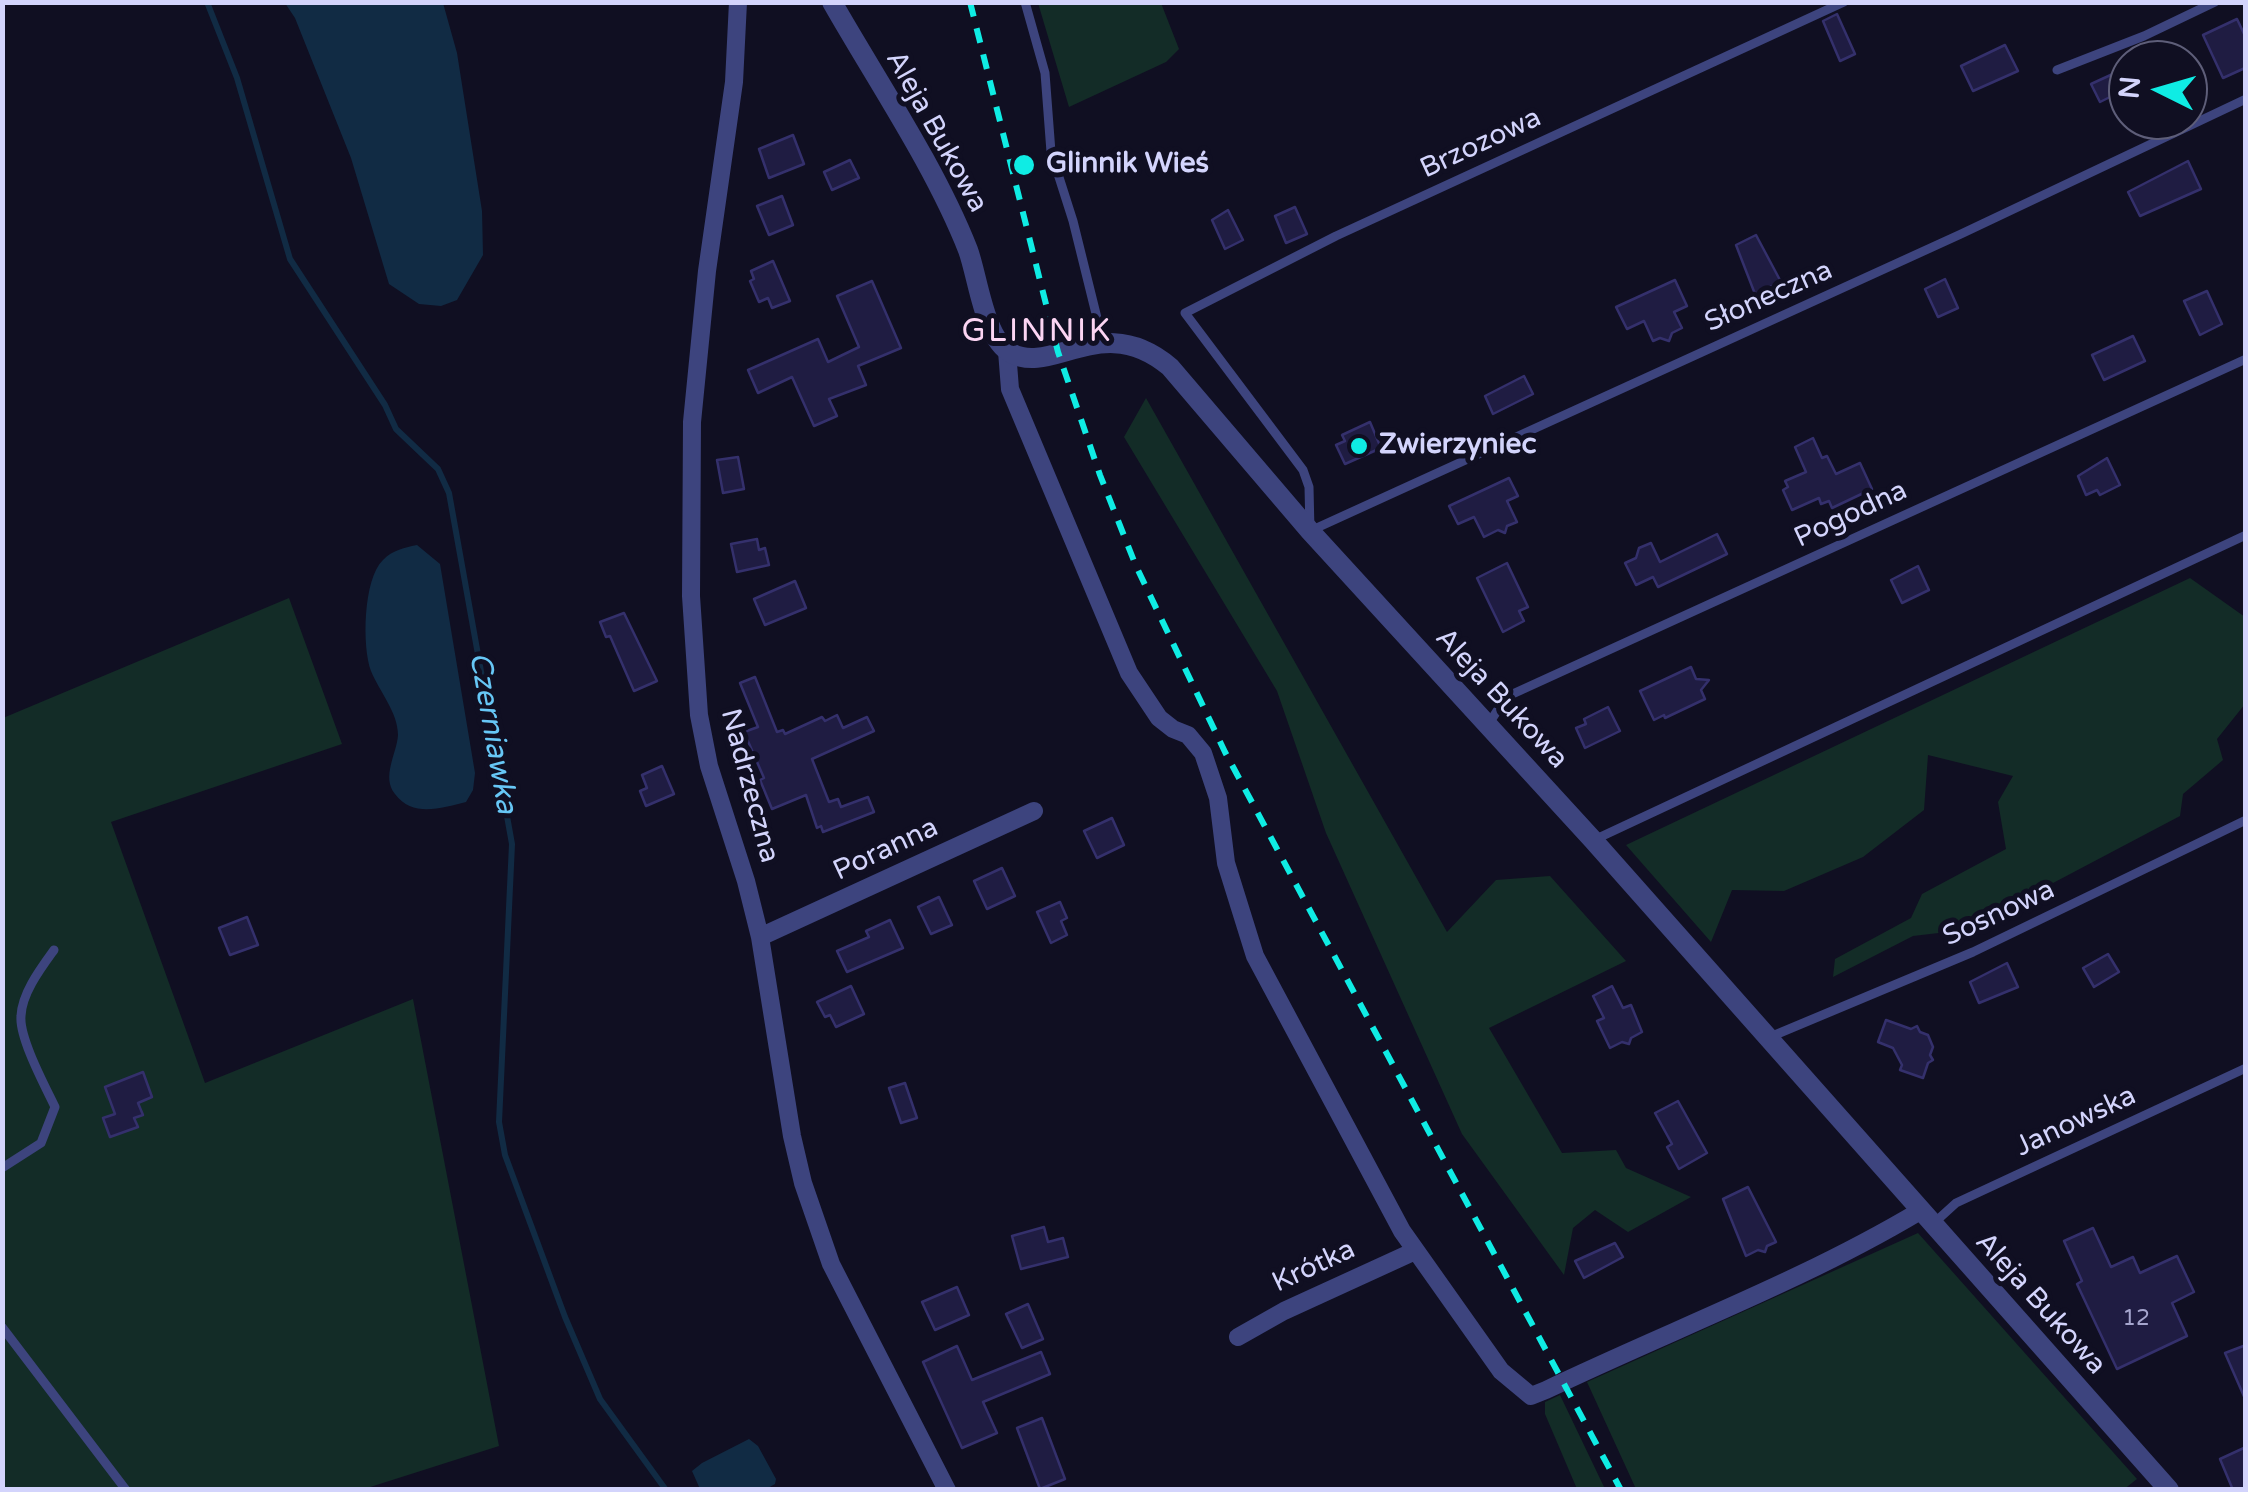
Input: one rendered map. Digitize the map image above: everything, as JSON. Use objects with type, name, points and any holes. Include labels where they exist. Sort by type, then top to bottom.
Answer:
[{"type":"street","name":"Nadrzeczna","points":[[738,2],[734,82],[696,370],[689,512],[693,657],[703,740],[760,937],[792,1136],[817,1226],[851,1304],[947,1490]]},
{"type":"street","name":"Aleja Bukowa","points":[[832,2],[945,199],[968,250],[993,333],[1007,351],[1030,358],[1103,342],[1140,348],[1170,367],[1310,531],[1593,840],[2169,1490]]},
{"type":"street","points":[[1007,351],[1010,390],[1129,672],[1159,718],[1188,735],[1203,753],[1218,798],[1226,863],[1255,956],[1298,1031],[1356,1150],[1415,1251],[1501,1371],[1530,1396],[1756,1296],[1878,1236],[1926,1218]]},
{"type":"street","name":"Poranna","points":[[760,937],[1034,811]]},
{"type":"street","name":"Krótka","points":[[1238,1337],[1284,1311],[1415,1251]]},
{"type":"lane","points":[[1026,2],[1046,73],[1051,152],[1073,221],[1103,342]]},
{"type":"lane","name":"Brzozowa","points":[[1310,531],[1309,487],[1304,470],[1185,313],[1354,228],[1844,2]]},
{"type":"lane","points":[[2057,70],[2144,36],[2215,2]]},
{"type":"lane","name":"Słoneczna","points":[[1310,531],[1961,234],[2246,99]]},
{"type":"lane","name":"Pogodna","points":[[1488,725],[1506,697],[2246,359]]},
{"type":"lane","points":[[1593,840],[2246,536]]},
{"type":"lane","name":"Sosnowa","points":[[1768,1038],[1973,952],[2246,820]]},
{"type":"lane","points":[[2,1168],[40,1143],[55,1107],[33,1062],[20,1016],[36,974],[54,950]]},
{"type":"lane","name":"Janowska","points":[[1926,1218],[2246,1068]]},
{"type":"lane","points":[[2,1328],[126,1490]]},
{"type":"green space","points":[[1038,3],[1161,3],[1179,49],[1166,62],[1069,107]]},
{"type":"green space","points":[[1146,398],[1447,932],[1496,880],[1550,876],[1626,961],[1489,1028],[1562,1153],[1616,1150],[1626,1168],[1691,1197],[1628,1232],[1595,1210],[1573,1228],[1564,1275],[1462,1134],[1326,833],[1277,691],[1124,437]]},
{"type":"green space","points":[[2190,578],[2245,617],[2245,704],[2217,739],[2223,760],[2183,794],[2180,816],[1964,930],[1913,936],[1833,977],[1835,959],[1911,918],[1922,894],[2006,849],[1998,802],[2013,776],[1928,755],[1924,810],[1863,857],[1784,891],[1732,890],[1711,942],[1626,845]]},
{"type":"green space","points":[[289,598],[342,744],[111,822],[205,1083],[413,999],[499,1446],[364,1489],[3,1490],[3,718]]},
{"type":"green space","points":[[1918,1233],[2137,1479],[2123,1490],[1636,1489],[1587,1382]]},
{"type":"green space","points":[[1560,1395],[1605,1489],[1577,1489],[1545,1414],[1545,1402]]},
{"type":"water","points":[[285,3],[443,3],[457,53],[482,211],[483,255],[457,300],[441,306],[419,304],[389,284],[351,158],[295,18]]},
{"type":"water","points":[[417,545],[440,564],[475,773],[473,790],[466,802],[428,809],[410,806],[391,787],[397,726],[371,671],[366,630],[368,597],[376,569],[391,554]]},
{"type":"water","points":[[749,1439],[758,1446],[775,1484],[766,1489],[700,1489],[692,1471]]},
{"type":"building","points":[[1837,14],[1855,54],[1840,61],[1823,21]]},
{"type":"building","points":[[2237,19],[2246,38],[2245,68],[2223,78],[2203,35]]},
{"type":"building","points":[[2005,45],[2018,71],[1973,91],[1961,66]]},
{"type":"building","points":[[2108,76],[2108,98],[2100,102],[2091,84]]},
{"type":"building","points":[[793,135],[804,164],[769,178],[759,149]]},
{"type":"building","points":[[850,160],[859,178],[832,190],[824,172]]},
{"type":"building","points":[[2188,161],[2201,189],[2140,216],[2128,192]]},
{"type":"building","points":[[782,196],[793,225],[769,235],[757,206]]},
{"type":"building","points":[[1295,207],[1307,234],[1286,243],[1275,216]]},
{"type":"building","points":[[1228,210],[1243,240],[1225,249],[1212,220]]},
{"type":"building","points":[[1756,235],[1781,282],[1755,294],[1736,245]]},
{"type":"building","points":[[773,261],[790,301],[772,308],[768,298],[759,302],[750,281],[754,279],[751,271]]},
{"type":"building","points":[[1945,279],[1958,308],[1938,317],[1925,289]]},
{"type":"building","points":[[1675,280],[1687,306],[1674,312],[1682,328],[1672,333],[1669,341],[1653,341],[1644,321],[1627,329],[1616,307]]},
{"type":"building","points":[[872,281],[901,348],[858,366],[866,385],[829,399],[837,416],[814,426],[792,377],[758,393],[748,370],[818,339],[828,362],[859,347],[837,296]]},
{"type":"building","points":[[2207,291],[2222,324],[2200,335],[2184,301]]},
{"type":"building","points":[[2133,336],[2145,361],[2104,380],[2092,355]]},
{"type":"building","points":[[1524,376],[1533,394],[1493,414],[1485,396]]},
{"type":"building","name":"Zwierzyniec","points":[[1370,422],[1381,448],[1345,464],[1336,445],[1345,441],[1342,435]]},
{"type":"building","points":[[1813,438],[1822,458],[1827,456],[1836,474],[1860,463],[1872,489],[1832,508],[1829,501],[1821,504],[1819,498],[1792,510],[1783,490],[1788,487],[1785,481],[1806,472],[1795,447]]},
{"type":"building","points":[[738,457],[744,489],[723,493],[717,460]]},
{"type":"building","points":[[2107,458],[2120,485],[2100,495],[2097,490],[2086,495],[2078,476]]},
{"type":"building","points":[[1509,478],[1518,496],[1507,501],[1517,522],[1507,526],[1505,533],[1498,530],[1484,537],[1474,517],[1458,524],[1449,506]]},
{"type":"building","points":[[1717,534],[1727,554],[1658,587],[1653,577],[1636,585],[1625,563],[1636,558],[1639,548],[1651,543],[1660,562]]},
{"type":"building","points":[[757,539],[759,550],[765,548],[769,565],[737,572],[731,544]]},
{"type":"building","points":[[1507,563],[1528,607],[1519,611],[1524,621],[1503,632],[1477,578]]},
{"type":"building","points":[[1918,566],[1929,590],[1902,603],[1891,580]]},
{"type":"building","points":[[795,581],[806,608],[765,625],[754,599]]},
{"type":"building","points":[[624,613],[657,681],[634,691],[600,622]]},
{"type":"building","points":[[1691,667],[1696,679],[1709,680],[1701,690],[1705,699],[1654,720],[1640,691]]},
{"type":"building","points":[[755,677],[777,732],[783,730],[785,734],[822,717],[825,721],[837,715],[843,728],[867,717],[874,731],[812,759],[829,802],[838,799],[841,807],[868,797],[874,812],[823,832],[821,826],[817,828],[806,795],[772,809],[760,780],[764,778],[744,732],[758,727],[740,683]]},
{"type":"building","points":[[1608,707],[1620,731],[1585,748],[1576,728],[1586,724],[1584,719]]},
{"type":"building","points":[[662,766],[674,794],[646,806],[640,791],[647,788],[642,775]]},
{"type":"building","points":[[1112,818],[1124,845],[1097,858],[1084,831]]},
{"type":"building","points":[[1002,868],[1015,896],[987,909],[974,881]]},
{"type":"building","points":[[939,897],[952,925],[931,934],[918,907]]},
{"type":"building","points":[[1060,902],[1067,918],[1061,921],[1067,935],[1051,943],[1037,912]]},
{"type":"building","points":[[247,917],[258,945],[230,955],[219,928]]},
{"type":"building","points":[[890,920],[903,948],[847,972],[837,951],[869,937],[866,931]]},
{"type":"building","points":[[2108,954],[2119,972],[2094,987],[2083,968]]},
{"type":"building","points":[[2007,963],[2018,987],[1979,1003],[1970,982]]},
{"type":"building","points":[[851,986],[864,1014],[836,1027],[817,1002]]},
{"type":"building","points":[[1612,986],[1623,1008],[1631,1005],[1642,1032],[1631,1038],[1629,1044],[1622,1042],[1610,1048],[1597,1021],[1604,1018],[1593,996]]},
{"type":"building","points":[[1886,1020],[1911,1029],[1917,1026],[1928,1035],[1933,1060],[1923,1078],[1900,1070],[1902,1065],[1893,1048],[1878,1042]]},
{"type":"building","points":[[143,1072],[152,1097],[138,1103],[143,1115],[134,1118],[138,1127],[110,1137],[103,1118],[115,1114],[105,1087]]},
{"type":"building","points":[[905,1083],[917,1118],[901,1123],[889,1088]]},
{"type":"building","points":[[1678,1101],[1707,1153],[1679,1169],[1667,1147],[1672,1144],[1655,1113]]},
{"type":"building","points":[[1748,1187],[1776,1242],[1767,1246],[1765,1252],[1758,1250],[1746,1256],[1723,1199]]},
{"type":"building","points":[[1044,1227],[1048,1242],[1063,1238],[1068,1257],[1021,1269],[1012,1236]]},
{"type":"building","points":[[2093,1228],[2111,1267],[2133,1257],[2140,1273],[2177,1256],[2194,1292],[2172,1303],[2187,1336],[2117,1369],[2077,1284],[2082,1281],[2064,1241]]},
{"type":"building","points":[[1615,1243],[1623,1257],[1584,1278],[1575,1261]]},
{"type":"building","points":[[957,1287],[969,1315],[935,1330],[922,1302]]},
{"type":"building","points":[[1028,1304],[1043,1339],[1022,1348],[1006,1314]]},
{"type":"building","points":[[2246,1345],[2246,1401],[2225,1353]]},
{"type":"building","points":[[957,1346],[972,1380],[1041,1352],[1050,1374],[983,1402],[997,1433],[962,1448],[923,1362]]},
{"type":"building","points":[[1042,1418],[1065,1479],[1040,1489],[1017,1428]]},
{"type":"building","points":[[2246,1447],[2246,1490],[2233,1490],[2220,1459]]},
{"type":"waterway","name":"Czerniawka","points":[[207,2],[237,78],[290,259],[385,405],[396,429],[438,469],[449,493],[512,844],[499,1122],[505,1155],[600,1399],[666,1490]]},
{"type":"railway","points":[[970,2],[1058,352],[1136,566],[1225,752],[1621,1490]]},
{"type":"place","name":"Glinnik Wieś","points":[[1024,165]]},
{"type":"place","name":"Zwierzyniec","points":[[1359,446]]},
{"type":"district","name":"GLINNIK","points":[[1037,333]]}]
